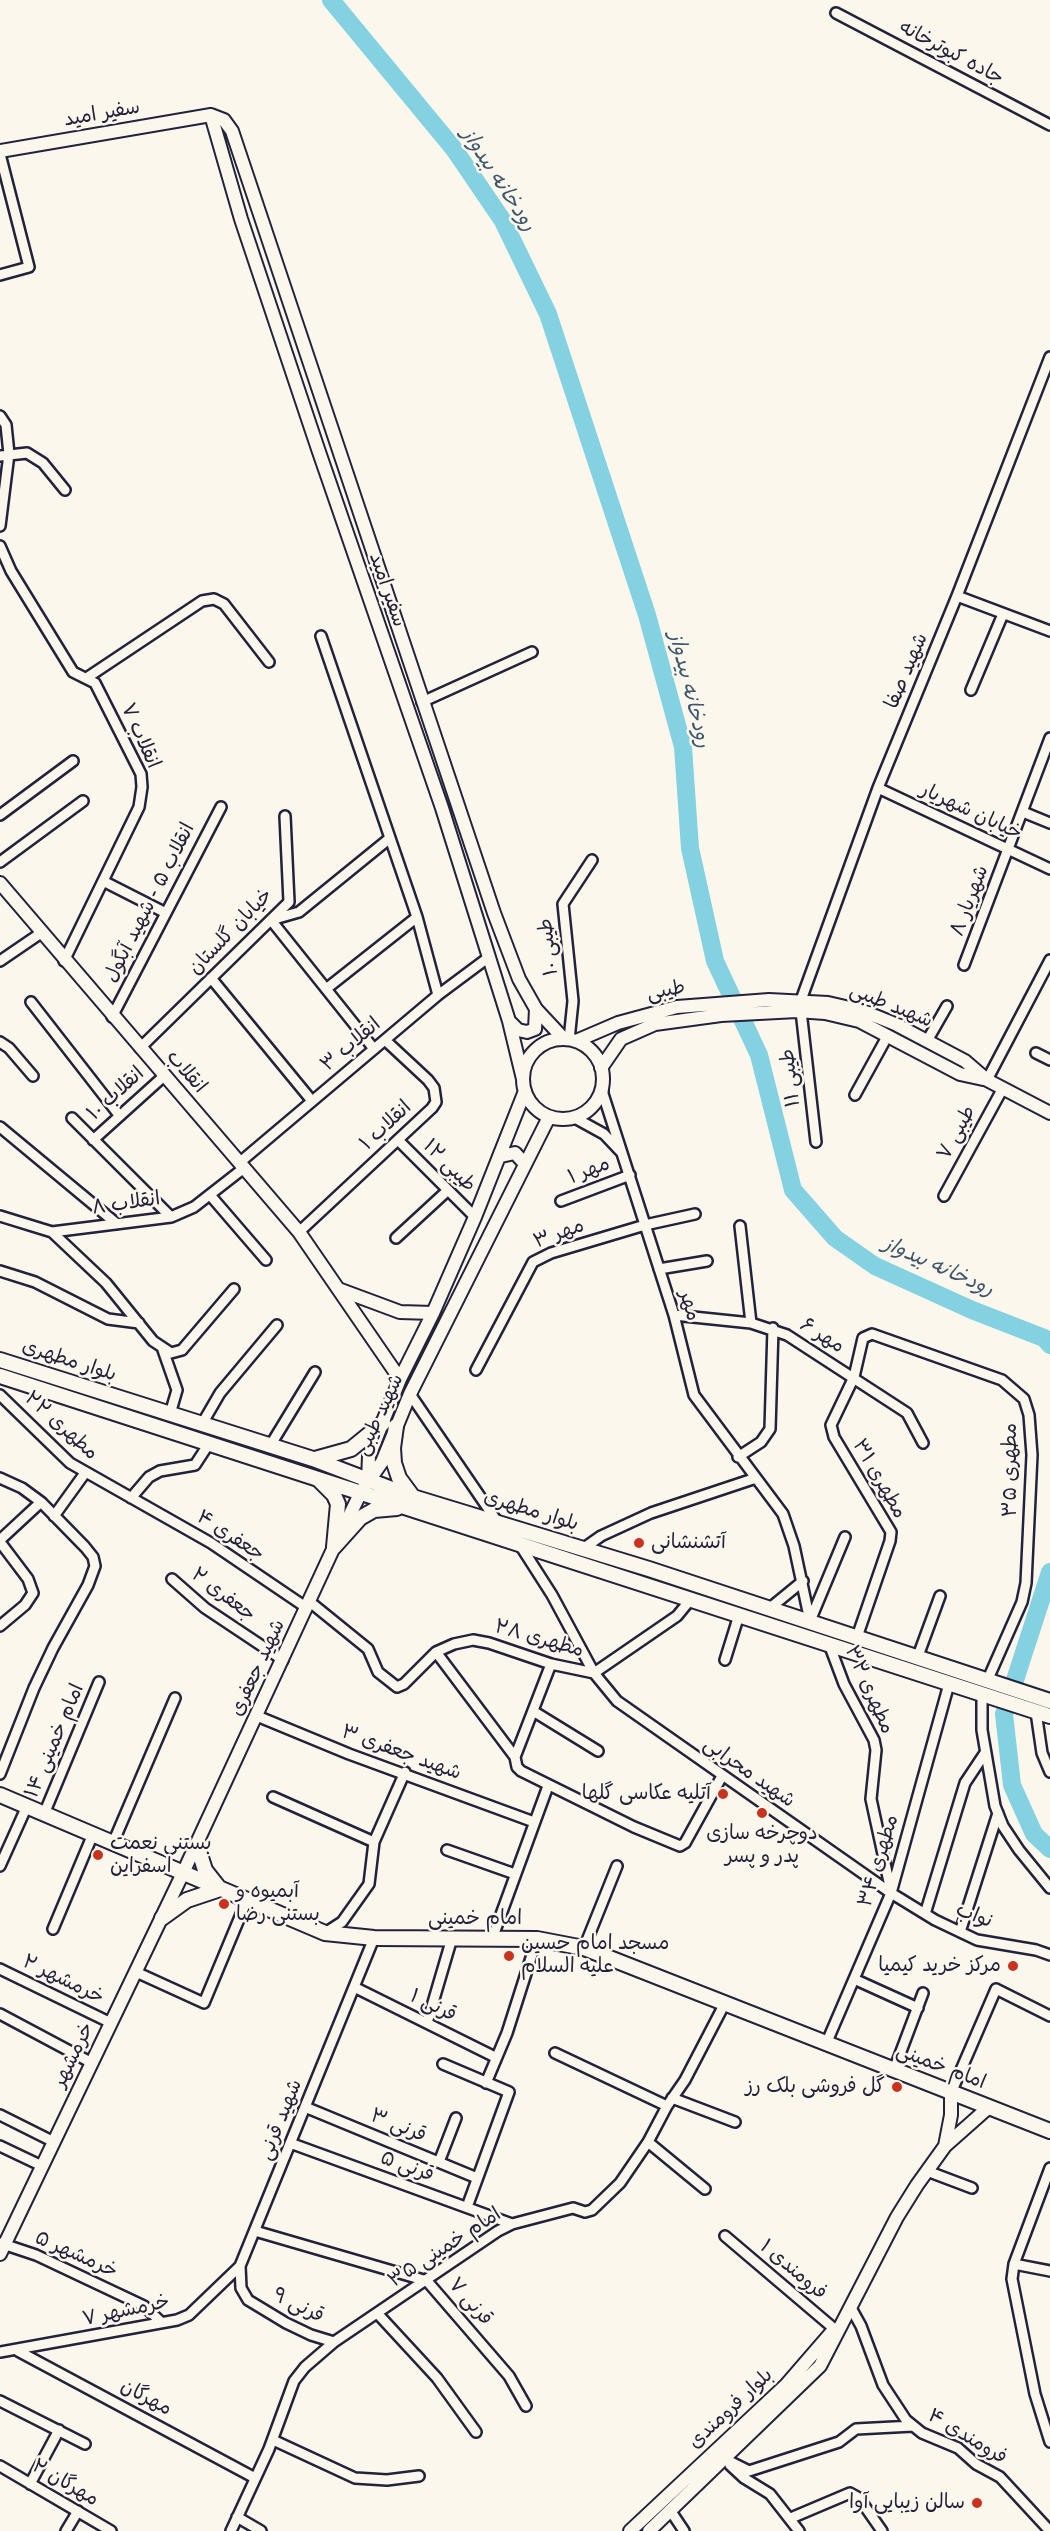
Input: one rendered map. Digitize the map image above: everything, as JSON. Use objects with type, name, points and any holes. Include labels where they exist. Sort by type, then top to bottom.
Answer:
[{"type":"main road","name":"بلوار مطهری","points":[[0,1360],[311,1459],[364,1486]]},
{"type":"main road","name":"بلوار مطهری","points":[[0,1376],[208,1445],[311,1475],[364,1486],[520,1545],[644,1583],[1050,1716]]},
{"type":"main road","points":[[390,1425],[394,1463],[410,1502],[374,1510],[360,1518],[334,1547],[338,1504],[334,1495],[311,1475],[311,1459],[351,1449],[390,1425]]},
{"type":"main road","name":"بلوار مطهری","points":[[410,1502],[496,1520],[1030,1694],[1049,1698]]},
{"type":"main road","points":[[644,1583],[649,1569]]},
{"type":"main road","points":[[1005,1702],[1011,1687]]},
{"type":"main road","name":"امام خمینی","points":[[0,1795],[325,1934],[374,1938],[537,1939],[584,1948],[1050,2131]]},
{"type":"main road","points":[[162,1918],[187,1900],[220,1889],[205,1870],[197,1845]]},
{"type":"street","name":"جاده کبوترخانه","points":[[836,12],[1050,125]]},
{"type":"street","name":"سفیر امید","points":[[0,152],[211,115],[224,120],[232,131],[498,924],[519,979],[536,1009],[570,1040]]},
{"type":"street","name":"سفیر امید","points":[[211,115],[241,219],[442,808],[509,1022],[524,1085]]},
{"type":"street","points":[[0,152],[29,267],[0,275]]},
{"type":"street","name":"شهید صفا","points":[[801,1006],[878,788],[957,596],[1050,357]]},
{"type":"street","points":[[0,416],[6,424],[0,526]]},
{"type":"street","points":[[5,455],[27,453],[34,457],[43,463],[65,490]]},
{"type":"street","name":"انقلاب ۷","points":[[0,546],[11,571],[73,672],[88,677],[95,683],[141,774],[139,807],[64,961]]},
{"type":"street","points":[[957,596],[1050,631]]},
{"type":"street","points":[[88,677],[202,601],[214,599],[224,604],[269,662]]},
{"type":"street","points":[[971,690],[1003,614]]},
{"type":"street","points":[[321,636],[417,917],[438,995]]},
{"type":"street","points":[[422,702],[532,652]]},
{"type":"street","name":"شهریار ۸","points":[[964,965],[1050,738]]},
{"type":"street","points":[[0,815],[73,761]]},
{"type":"street","name":"خیابان شهریار","points":[[878,788],[1050,869]]},
{"type":"street","points":[[0,862],[83,801]]},
{"type":"street","name":"انقلاب ۵ - شهید آبگول","points":[[112,1017],[221,807]]},
{"type":"street","points":[[1023,812],[1050,823]]},
{"type":"street","name":"خیابان گلستان","points":[[140,1048],[289,902],[285,816]]},
{"type":"street","points":[[374,1049],[270,920],[299,912],[390,838]]},
{"type":"street","name":"طیبی ۱۰","points":[[570,1040],[573,1001],[563,904],[592,860]]},
{"type":"street","points":[[103,881],[166,913]]},
{"type":"street","name":"انقلاب","points":[[0,883],[64,961],[299,1232],[400,1379]]},
{"type":"street","points":[[326,989],[417,917]]},
{"type":"street","points":[[0,961],[41,933]]},
{"type":"street","name":"انقلاب ۳","points":[[242,1166],[312,1101],[438,995],[489,957]]},
{"type":"street","points":[[987,1080],[1050,960]]},
{"type":"street","points":[[211,978],[312,1101]]},
{"type":"street","points":[[31,1002],[119,1115]]},
{"type":"street","name":"شهید طیبی","points":[[768,1006],[828,1003],[863,1011],[964,1061],[987,1080],[1050,1113]]},
{"type":"street","name":"طیبی","points":[[570,1040],[642,1015],[677,1006],[722,1009],[768,1006]]},
{"type":"street","name":"شهید طیبی","points":[[801,1006],[860,1021],[960,1074],[987,1080]]},
{"type":"street","name":"طیبی ۱۱","points":[[801,1006],[816,1142]]},
{"type":"street","points":[[927,1041],[947,1006]]},
{"type":"street","points":[[509,1022],[518,1030],[527,1032],[535,1029],[536,1009]]},
{"type":"street","name":"طیبی","points":[[602,1074],[621,1039],[635,1031],[655,1024],[722,1009]]},
{"type":"street","points":[[855,1095],[888,1035]]},
{"type":"street","name":"انقلاب ۱","points":[[299,1232],[432,1108],[436,1096],[428,1080],[385,1040]]},
{"type":"street","points":[[570,1040],[587,1047],[602,1074],[595,1104],[575,1118],[562,1120],[538,1111],[524,1085],[525,1066],[540,1047],[570,1040]]},
{"type":"street","points":[[0,1042],[9,1048],[33,1076]]},
{"type":"street","points":[[1036,1053],[1050,1060]]},
{"type":"street","name":"مهر","points":[[602,1074],[603,1094],[674,1315],[694,1395],[738,1457],[783,1514],[803,1581],[810,1621]]},
{"type":"street","name":"انقلاب ۱۰","points":[[93,1140],[164,1076]]},
{"type":"street","name":"شهید طیبی","points":[[364,1486],[382,1462],[400,1379],[433,1313],[501,1156],[524,1085]]},
{"type":"street","name":"طیبی ۷","points":[[944,1196],[1003,1088]]},
{"type":"street","name":"شهید طیبی","points":[[390,1425],[410,1394],[549,1117]]},
{"type":"street","points":[[72,1118],[171,1217]]},
{"type":"street","name":"مهر","points":[[575,1118],[603,1134],[623,1154]]},
{"type":"street","points":[[0,1127],[117,1224]]},
{"type":"street","name":"طیبی ۱۲","points":[[398,1140],[475,1217]]},
{"type":"street","points":[[501,1156],[515,1153],[525,1164]]},
{"type":"street","name":"انقلاب ۸","points":[[0,1216],[52,1232],[171,1217],[194,1207],[242,1166]]},
{"type":"street","name":"مهر ۱","points":[[561,1202],[630,1175]]},
{"type":"street","points":[[396,1238],[447,1191]]},
{"type":"street","points":[[210,1195],[266,1260]]},
{"type":"street","name":"مهر ۳","points":[[476,1370],[533,1262],[551,1253],[645,1225],[695,1214]]},
{"type":"street","points":[[740,1226],[751,1323]]},
{"type":"street","points":[[52,1232],[106,1283],[138,1323],[164,1350],[177,1390],[170,1414]]},
{"type":"street","points":[[659,1269],[707,1261]]},
{"type":"street","points":[[0,1271],[34,1282],[108,1319],[138,1323]]},
{"type":"street","points":[[164,1350],[177,1353],[182,1350],[234,1289]]},
{"type":"street","points":[[338,1289],[400,1312],[433,1313]]},
{"type":"street","name":"مهر ۶","points":[[674,1315],[751,1323],[773,1328],[854,1377],[907,1413],[923,1443]]},
{"type":"street","points":[[202,1424],[220,1393],[278,1325]]},
{"type":"street","points":[[738,1457],[761,1442],[770,1429],[773,1328]]},
{"type":"street","name":"مطهری ۳۵","points":[[854,1377],[861,1343],[867,1335],[872,1335],[1002,1380],[1024,1399],[1032,1434],[1028,1565],[1022,1602],[991,1680]]},
{"type":"street","points":[[270,1446],[315,1372]]},
{"type":"street","name":"مطهری ۳۱","points":[[854,1377],[834,1418],[831,1431],[891,1532],[890,1541],[857,1636]]},
{"type":"street","points":[[410,1394],[496,1520]]},
{"type":"street","name":"مطهری ۲۲","points":[[0,1395],[70,1463],[131,1498]]},
{"type":"street","points":[[131,1498],[149,1477],[160,1471],[195,1465],[208,1445]]},
{"type":"street","points":[[54,1516],[85,1473]]},
{"type":"street","points":[[0,1478],[22,1488],[40,1503],[85,1547],[93,1557],[95,1566],[88,1585],[34,1688],[0,1774]]},
{"type":"street","points":[[584,1548],[601,1536],[651,1513],[756,1478]]},
{"type":"street","name":"شهید جعفری","points":[[183,1873],[364,1486]]},
{"type":"street","name":"جعفری ۴","points":[[131,1498],[211,1543],[309,1605],[368,1649],[378,1672],[393,1685],[400,1687],[404,1684]]},
{"type":"street","points":[[0,1626],[25,1605],[33,1593],[28,1579],[0,1541],[40,1503]]},
{"type":"street","points":[[810,1621],[845,1537]]},
{"type":"street","name":"شهید محرابی","points":[[520,1545],[552,1595],[594,1673],[617,1701],[891,1893]]},
{"type":"street","name":"جعفری ۲","points":[[172,1579],[206,1608],[283,1660]]},
{"type":"street","points":[[770,1608],[803,1581]]},
{"type":"street","points":[[918,1656],[940,1596]]},
{"type":"street","name":"مطهری ۲۸","points":[[404,1684],[436,1652],[454,1644],[473,1640],[489,1643],[551,1664],[594,1673],[677,1616],[691,1599]]},
{"type":"street","points":[[725,1660],[739,1615]]},
{"type":"street","name":"مطهری ۳۲","points":[[830,1644],[844,1684],[874,1740],[876,1750],[871,1799],[891,1893]]},
{"type":"street","points":[[436,1652],[515,1757],[517,1767],[521,1771],[548,1786],[680,1846],[685,1843],[722,1776]]},
{"type":"street","points":[[515,1757],[551,1664]]},
{"type":"street","name":"امام خمینی ۱۴","points":[[44,1814],[99,1682]]},
{"type":"street","name":"مطهری ۳۴","points":[[826,2043],[891,1893],[949,1684]]},
{"type":"street","points":[[985,1695],[985,1753],[998,1813],[1018,1850],[1050,1888]]},
{"type":"street","points":[[113,1843],[175,1698]]},
{"type":"street","points":[[1029,1709],[1050,1772]]},
{"type":"street","points":[[533,1711],[598,1751]]},
{"type":"street","name":"شهید جعفری ۳","points":[[257,1716],[349,1754],[405,1772],[534,1822]]},
{"type":"street","points":[[925,1914],[965,1783],[985,1753]]},
{"type":"street","points":[[325,1934],[342,1922],[369,1884],[374,1842],[405,1772]]},
{"type":"street","points":[[492,1939],[548,1786]]},
{"type":"street","points":[[273,1797],[374,1842]]},
{"type":"street","points":[[0,1866],[27,1806]]},
{"type":"street","points":[[960,1932],[998,1813]]},
{"type":"street","points":[[53,1929],[93,1834]]},
{"type":"street","points":[[447,1850],[515,1874]]},
{"type":"street","points":[[584,1948],[617,1866]]},
{"type":"street","name":"خرمشهر","points":[[2,2247],[183,1873]]},
{"type":"street","name":"نواب","points":[[891,1893],[925,1914],[977,1940],[1036,1950],[1050,1956]]},
{"type":"street","points":[[136,1972],[204,2003],[247,1900]]},
{"type":"street","name":"شهید قرنی","points":[[240,2266],[374,1938]]},
{"type":"street","points":[[427,2023],[452,1938]]},
{"type":"street","points":[[486,2083],[507,2033],[537,1939]]},
{"type":"street","name":"خرمشهر ۲","points":[[0,1969],[111,2023]]},
{"type":"street","points":[[854,1979],[918,2007]]},
{"type":"street","name":"قرنی ۱","points":[[354,1987],[495,2057]]},
{"type":"street","points":[[945,2146],[951,2115],[951,2092],[996,1989],[1050,2016]]},
{"type":"street","points":[[894,2070],[923,1993]]},
{"type":"street","name":"امام خمینی ۳۵","points":[[273,2440],[286,2398],[294,2381],[305,2367],[334,2342],[512,2224],[573,2208],[585,2212],[592,2210],[621,2182],[648,2142],[669,2102],[695,2062],[725,2003]]},
{"type":"street","points":[[0,2014],[92,2063]]},
{"type":"street","points":[[555,2053],[669,2102],[735,2121]]},
{"type":"street","points":[[443,2064],[509,2092],[467,2208]]},
{"type":"street","name":"قرنی ۳","points":[[305,2107],[477,2178]]},
{"type":"street","points":[[945,2146],[989,2107]]},
{"type":"street","points":[[0,2115],[54,2142]]},
{"type":"street","points":[[439,2162],[456,2118]]},
{"type":"street","points":[[648,2142],[705,2189]]},
{"type":"street","name":"قرنی ۵","points":[[290,2143],[512,2224]]},
{"type":"street","points":[[0,2146],[42,2166]]},
{"type":"street","name":"بلوار فرومندی","points":[[630,2531],[786,2385],[836,2330],[851,2308],[897,2217],[945,2146]]},
{"type":"street","points":[[1050,2168],[1014,2264],[1012,2279],[1035,2394],[1050,2442]]},
{"type":"street","points":[[927,2171],[972,2188]]},
{"type":"street","name":"قرنی ۷","points":[[255,2231],[427,2281],[509,2376],[526,2406]]},
{"type":"street","name":"فرومندی ۱","points":[[725,2236],[836,2330]]},
{"type":"street","name":"خرمشهر ۵","points":[[2,2247],[36,2255],[144,2306],[160,2322]]},
{"type":"street","points":[[1014,2264],[1050,2271]]},
{"type":"street","name":"خرمشهر ۷","points":[[0,2352],[18,2351],[189,2315],[240,2266]]},
{"type":"street","name":"قرنی ۹","points":[[240,2266],[241,2288],[248,2300],[295,2327],[334,2342]]},
{"type":"street","name":"فرومندی ۴","points":[[851,2308],[861,2326],[883,2385],[894,2405],[922,2433],[958,2448],[976,2464],[1000,2477],[1047,2527]]},
{"type":"street","points":[[377,2313],[437,2378],[476,2432]]},
{"type":"street","name":"بلوار فرومندی","points":[[649,2531],[820,2366],[836,2330]]},
{"type":"street","name":"مهرگان","points":[[18,2351],[255,2478]]},
{"type":"street","points":[[0,2401],[85,2444]]},
{"type":"street","points":[[725,2459],[749,2471],[839,2442],[856,2429],[914,2426]]},
{"type":"street","points":[[30,2484],[59,2430]]},
{"type":"street","points":[[231,2531],[273,2440],[355,2478],[387,2481],[419,2476]]},
{"type":"street","points":[[725,2459],[744,2478],[770,2494],[799,2531]]},
{"type":"street","name":"مهرگان ۲","points":[[0,2466],[111,2531]]},
{"type":"street","points":[[791,2518],[850,2493],[859,2498],[882,2531]]},
{"type":"street","points":[[670,2510],[684,2531]]},
{"type":"street","points":[[66,2531],[78,2511]]},
{"type":"street","points":[[237,2517],[261,2531]]},
{"type":"waterway","name":"رودخانه بیدواز","points":[[331,0],[454,149],[503,221],[548,314],[647,615],[683,747],[690,848],[715,961],[759,1055],[793,1190],[835,1238],[875,1266],[972,1310],[1044,1338],[1050,1345]]},
{"type":"waterway","name":"رودخانه بیدواز","points":[[1050,1572],[1004,1714],[1012,1785],[1034,1834],[1050,1849]]},
{"type":"place","name":"آتشنشانی","points":[[639,1543]]},
{"type":"place","name":"آتلیه عکاسی گلها","points":[[723,1794]]},
{"type":"place","name":"دوچرخه سازی پدر و پسر","points":[[762,1813]]},
{"type":"place","name":"بستنی نعمت اسفراین","points":[[98,1855]]},
{"type":"place","name":"آبمیوه و بستنی رضا","points":[[224,1904]]},
{"type":"place","name":"مسجد امام حسین علیه السلام","points":[[509,1956]]},
{"type":"place","name":"مرکز خرید کیمیا","points":[[1013,1966]]},
{"type":"place","name":"گل فروشی بلک رز","points":[[897,2087]]},
{"type":"place","name":"سالن زیبایی آوا","points":[[977,2503]]}]
